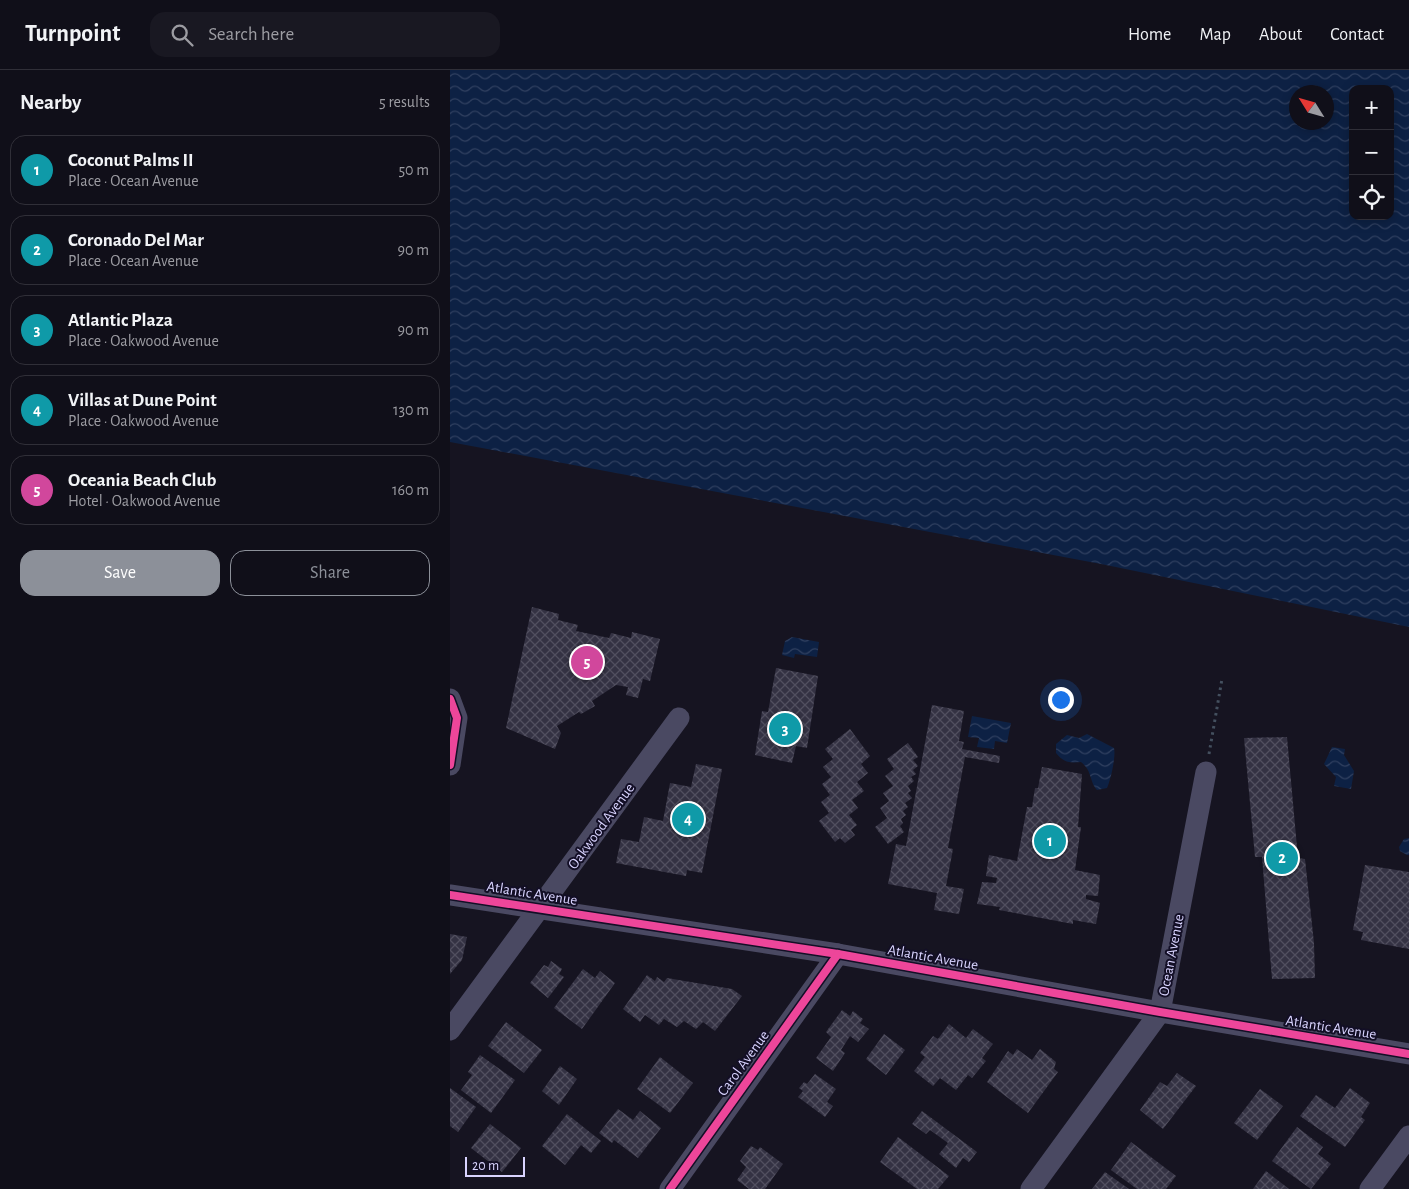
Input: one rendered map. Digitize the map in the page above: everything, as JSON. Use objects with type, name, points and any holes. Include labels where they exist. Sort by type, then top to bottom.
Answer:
[{"type":"street","points":[[450,699],[457,718],[450,765]]},
{"type":"street","name":"Oakwood Avenue","points":[[450,1030],[541,909],[679,718]]},
{"type":"street","name":"Ocean Avenue","points":[[1031,1189],[1160,1012],[1206,772]]},
{"type":"street","name":"Atlantic Avenue","points":[[450,894],[838,954],[1160,1012],[1409,1054]]},
{"type":"street","name":"Carol Avenue","points":[[670,1189],[838,954]]},
{"type":"street","points":[[1370,1189],[1409,1136]]},
{"type":"path","points":[[1206,772],[1222,679]]},
{"type":"water","points":[[450,70],[1409,70],[1409,627],[1101,564],[450,442]]},
{"type":"water","points":[[792,637],[819,642],[817,657],[795,654],[794,658],[782,655],[785,641]]},
{"type":"water","points":[[972,716],[1011,723],[1007,743],[995,741],[994,749],[977,747],[979,738],[968,737]]},
{"type":"water","points":[[1087,734],[1114,748],[1113,768],[1107,788],[1097,790],[1087,769],[1081,762],[1067,762],[1056,753],[1056,744],[1067,735],[1079,738]]},
{"type":"water","points":[[1332,747],[1345,749],[1344,755],[1354,771],[1351,789],[1334,786],[1336,777],[1324,764]]},
{"type":"water","points":[[1409,838],[1409,855],[1407,855],[1400,851],[1399,847],[1404,839]]},
{"type":"building","points":[[532,607],[559,614],[558,620],[578,625],[576,631],[609,638],[611,633],[631,638],[632,632],[660,639],[650,681],[643,679],[638,698],[626,695],[628,687],[616,685],[592,701],[595,706],[581,714],[579,712],[557,726],[561,733],[555,749],[506,728]]},
{"type":"building","points":[[776,668],[818,676],[807,748],[796,746],[792,763],[755,755],[762,711],[768,712]]},
{"type":"building","points":[[932,705],[964,711],[959,741],[964,742],[962,749],[1000,756],[999,763],[965,757],[948,848],[953,849],[946,886],[964,889],[959,914],[934,910],[937,893],[888,884],[896,844],[906,846]]},
{"type":"building","points":[[850,729],[870,756],[861,764],[868,773],[857,782],[864,791],[852,800],[858,808],[849,815],[857,825],[851,830],[855,835],[845,843],[840,838],[835,842],[819,821],[829,813],[821,802],[830,795],[822,784],[831,777],[823,767],[833,759],[825,749]]},
{"type":"building","points":[[1287,737],[1298,858],[1305,859],[1314,943],[1315,978],[1272,979],[1262,857],[1255,857],[1244,738]]},
{"type":"building","points":[[908,743],[918,757],[913,760],[918,766],[913,770],[916,774],[911,777],[914,781],[908,786],[911,791],[908,793],[912,798],[905,803],[908,807],[903,811],[906,815],[901,819],[903,823],[900,826],[904,832],[888,844],[875,827],[887,818],[880,808],[889,801],[883,793],[893,786],[885,776],[894,769],[887,759]]},
{"type":"building","points":[[696,764],[722,769],[702,873],[687,870],[686,876],[616,863],[621,839],[639,842],[644,817],[663,821],[670,783],[691,787]]},
{"type":"building","points":[[1042,767],[1082,774],[1078,827],[1081,827],[1075,870],[1100,875],[1098,896],[1086,895],[1086,899],[1100,903],[1096,924],[1073,920],[1073,924],[999,910],[1000,907],[977,904],[982,882],[996,883],[997,878],[986,876],[989,855],[1017,861],[1027,807],[1032,807],[1035,788],[1038,788]]},
{"type":"building","points":[[1365,865],[1409,872],[1409,949],[1361,940],[1363,932],[1353,930]]},
{"type":"building","points":[[450,934],[467,937],[462,960],[450,974]]},
{"type":"building","points":[[551,961],[562,969],[559,974],[564,977],[548,998],[530,983],[544,965],[548,967]]},
{"type":"building","points":[[583,969],[595,978],[600,971],[615,983],[582,1029],[554,1008]]},
{"type":"building","points":[[647,975],[655,981],[657,977],[664,982],[667,978],[732,989],[742,996],[715,1031],[703,1022],[696,1029],[684,1021],[677,1027],[664,1019],[659,1025],[645,1015],[640,1022],[623,1009]]},
{"type":"building","points":[[842,1010],[850,1016],[853,1011],[863,1019],[860,1023],[869,1029],[858,1042],[850,1036],[841,1050],[845,1053],[833,1071],[816,1058],[831,1037],[826,1032]]},
{"type":"building","points":[[506,1022],[542,1050],[524,1073],[488,1046]]},
{"type":"building","points":[[949,1024],[966,1038],[973,1029],[993,1044],[982,1058],[986,1061],[972,1078],[968,1075],[956,1090],[940,1078],[933,1086],[914,1071],[925,1057],[920,1053],[933,1036],[938,1039]]},
{"type":"building","points":[[884,1034],[905,1050],[886,1075],[866,1059]]},
{"type":"building","points":[[1017,1049],[1032,1060],[1040,1049],[1056,1062],[1054,1069],[1058,1072],[1028,1113],[987,1082],[1008,1051],[1013,1055]]},
{"type":"building","points":[[480,1055],[515,1080],[491,1113],[461,1090],[472,1075],[468,1072]]},
{"type":"building","points":[[660,1057],[693,1083],[670,1113],[637,1089]]},
{"type":"building","points":[[560,1066],[577,1079],[559,1105],[542,1091]]},
{"type":"building","points":[[1177,1073],[1196,1086],[1163,1129],[1140,1110],[1160,1082],[1167,1086]]},
{"type":"building","points":[[815,1074],[836,1089],[827,1102],[833,1106],[825,1117],[798,1097],[803,1091],[799,1088],[804,1082],[807,1084]]},
{"type":"building","points":[[450,1088],[476,1107],[458,1132],[450,1126]]},
{"type":"building","points":[[1350,1088],[1370,1103],[1361,1117],[1365,1120],[1345,1147],[1300,1116],[1316,1095],[1335,1108]]},
{"type":"building","points":[[1260,1089],[1283,1106],[1257,1140],[1234,1123]]},
{"type":"building","points":[[618,1109],[633,1120],[640,1111],[661,1128],[638,1158],[614,1140],[612,1143],[599,1133]]},
{"type":"building","points":[[922,1111],[977,1152],[969,1162],[963,1158],[956,1168],[939,1154],[948,1143],[930,1130],[926,1134],[912,1124]]},
{"type":"building","points":[[567,1114],[601,1141],[591,1153],[581,1145],[565,1165],[542,1146]]},
{"type":"building","points":[[490,1124],[521,1148],[502,1172],[471,1148]]},
{"type":"building","points":[[1297,1127],[1323,1147],[1318,1154],[1331,1164],[1311,1189],[1272,1161]]},
{"type":"building","points":[[898,1137],[949,1176],[938,1189],[917,1189],[880,1162]]},
{"type":"building","points":[[1131,1142],[1176,1176],[1166,1189],[1137,1189],[1111,1170]]},
{"type":"building","points":[[751,1146],[758,1150],[760,1147],[783,1164],[765,1189],[749,1189],[737,1180],[746,1167],[740,1161]]},
{"type":"building","points":[[1266,1171],[1289,1189],[1253,1189]]},
{"type":"building","points":[[1105,1172],[1129,1189],[1092,1189]]},
{"type":"cycle path","points":[[450,699],[457,718],[450,765]]},
{"type":"cycle path","points":[[450,895],[838,954],[1160,1012],[1409,1054]]},
{"type":"cycle path","points":[[670,1189],[838,954]]},
{"type":"place","name":"Oceania Beach Club","points":[[587,662]]},
{"type":"place","name":"Atlantic Plaza","points":[[785,729]]},
{"type":"place","name":"Villas at Dune Point","points":[[688,819]]},
{"type":"place","name":"Coconut Palms II","points":[[1050,841]]},
{"type":"place","name":"Coronado Del Mar","points":[[1282,858]]}]
